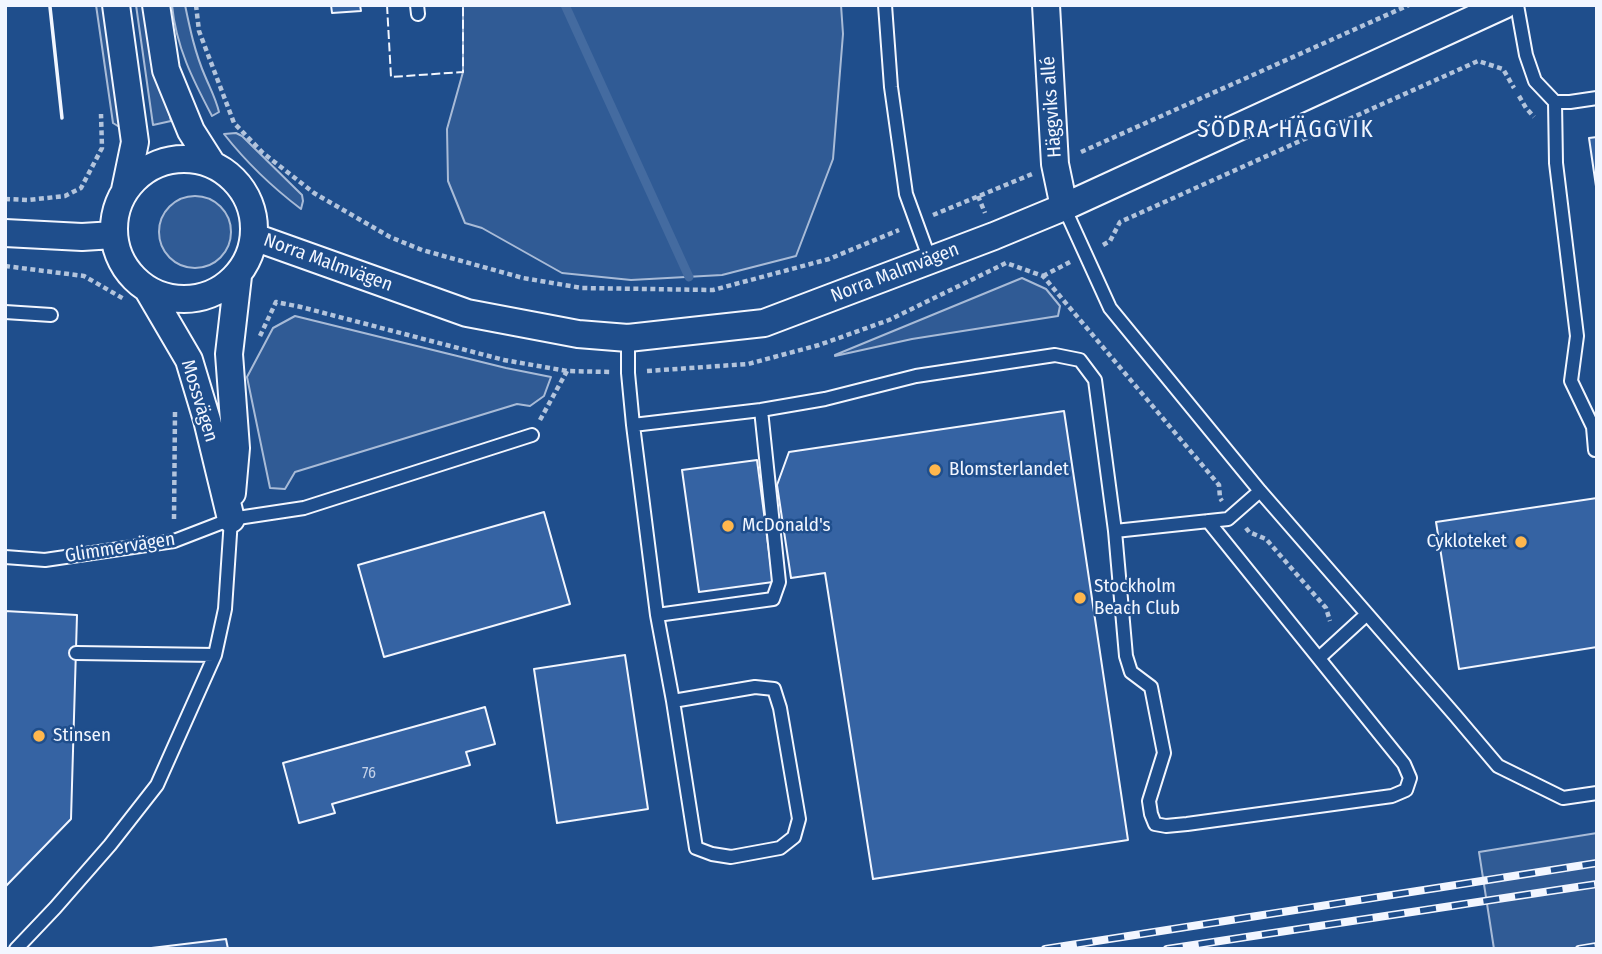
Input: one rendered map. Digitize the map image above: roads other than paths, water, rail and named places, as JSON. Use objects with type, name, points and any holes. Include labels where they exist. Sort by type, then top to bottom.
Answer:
[{"type":"street","name":"Mossvägen","points":[[116,5],[135,142],[124,192],[115,213],[114,235],[118,256],[130,274],[139,300],[189,360],[231,519]]},
{"type":"street","points":[[156,5],[166,70],[191,131],[212,164],[233,178],[246,194],[254,219],[254,237]]},
{"type":"street","name":"Häggviks allé","points":[[1046,5],[1055,164],[1064,207]]},
{"type":"street","name":"Norra Malmvägen","points":[[254,237],[467,313],[578,334],[628,338],[764,323],[1064,207],[1504,5]]},
{"type":"street","name":"Mossvägen","points":[[124,192],[144,170],[166,161],[191,159],[212,164]]},
{"type":"street","points":[[5,233],[82,237],[114,235]]},
{"type":"street","name":"Mossvägen","points":[[139,300],[203,298],[217,292],[237,276],[249,256],[254,237]]},
{"type":"street","name":"Mossvägen","points":[[231,519],[236,448],[229,354],[237,276]]},
{"type":"lane","points":[[885,5],[892,101],[906,194],[930,260]]},
{"type":"lane","points":[[1517,5],[1526,55],[1535,81],[1555,102],[1556,163],[1577,336],[1571,381],[1593,427],[1595,450]]},
{"type":"lane","points":[[1555,102],[1597,98]]},
{"type":"lane","points":[[1064,207],[1110,308],[1260,491],[1497,766],[1563,798],[1597,793]]},
{"type":"lane","points":[[5,312],[51,315]]},
{"type":"lane","points":[[628,338],[633,425],[657,615],[696,848],[731,857],[780,848],[794,836],[799,819],[780,708],[774,690],[755,687],[673,701]]},
{"type":"lane","points":[[633,425],[825,400],[916,376],[1055,355],[1080,360],[1095,380],[1115,531],[1126,656],[1131,672],[1151,687],[1164,753],[1149,801],[1156,824],[1166,827],[1392,796],[1406,790],[1410,778],[1404,764],[1208,520]]},
{"type":"lane","points":[[657,615],[773,599],[779,582],[761,410]]},
{"type":"lane","points":[[231,519],[304,508],[532,435]]},
{"type":"lane","points":[[1115,531],[1228,519],[1260,491]]},
{"type":"lane","name":"Glimmervägen","points":[[5,557],[45,560],[174,541],[231,519]]},
{"type":"lane","name":"Mossvägen","points":[[16,949],[110,845],[157,785],[215,655],[225,609],[231,519]]},
{"type":"lane","points":[[1319,658],[1367,614]]},
{"type":"lane","points":[[76,653],[215,655]]},
{"type":"waterway","points":[[565,5],[689,277]]},
{"type":"railway","points":[[1045,949],[1597,863]]},
{"type":"railway","points":[[1167,949],[1597,884]]},
{"type":"railway","points":[[1579,949],[1597,946]]},
{"type":"place","name":"Blomsterlandet","points":[[935,470]]},
{"type":"place","name":"McDonald's","points":[[728,526]]},
{"type":"place","name":"Cykloteket","points":[[1521,542]]},
{"type":"place","name":"Stockholm Beach Club","points":[[1080,598]]},
{"type":"place","name":"Stinsen","points":[[39,736]]},
{"type":"district","name":"SÖDRA HÄGGVIK","points":[[1286,131]]}]
